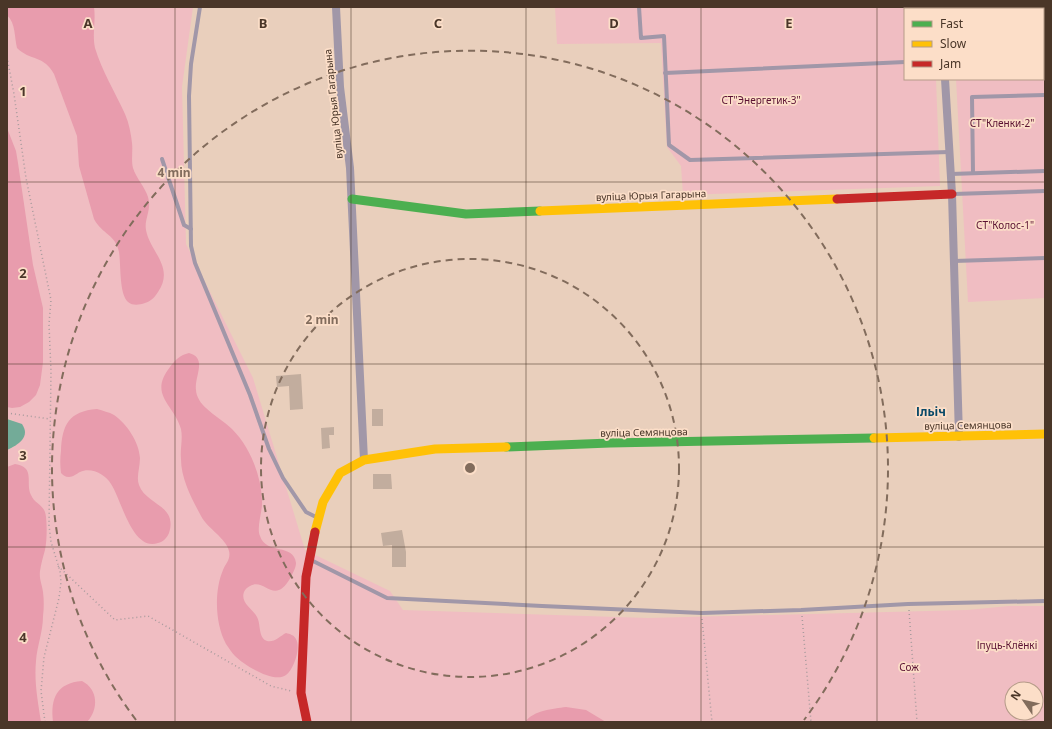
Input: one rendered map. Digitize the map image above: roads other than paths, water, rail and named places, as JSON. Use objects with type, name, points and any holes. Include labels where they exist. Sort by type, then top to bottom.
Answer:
[{"type":"street","name":"вуліца Юрыя Гагарына","points":[[336,7],[340,87],[350,168],[352,199],[364,460]]},
{"type":"street","points":[[945,80],[952,194],[959,437]]},
{"type":"street","name":"вуліца Юрыя Гагарына","points":[[352,199],[466,214],[952,194]]},
{"type":"street","name":"вуліца Семянцова","points":[[307,722],[301,693],[306,577],[318,517],[323,502],[340,473],[364,460],[435,449],[610,443],[959,437],[1045,434]]},
{"type":"lane","points":[[200,7],[191,64],[189,96],[191,246],[195,263],[250,395],[269,449],[283,478],[306,512],[318,517]]},
{"type":"lane","points":[[639,7],[641,38],[664,36],[669,145],[690,160],[950,152]]},
{"type":"lane","points":[[665,73],[904,62]]},
{"type":"lane","points":[[973,173],[972,97],[1045,95]]},
{"type":"lane","points":[[162,159],[184,225],[191,229]]},
{"type":"lane","points":[[951,174],[1045,171]]},
{"type":"lane","points":[[952,194],[1045,191]]},
{"type":"lane","points":[[954,261],[1045,258]]},
{"type":"lane","points":[[309,559],[387,598],[550,607],[702,613],[801,610],[908,604],[1045,601]]},
{"type":"water","points":[[7,419],[22,424],[25,433],[24,437],[19,443],[7,450]]},
{"type":"district","name":"Ільіч","points":[[931,411]]},
{"type":"park label","name":"СТ\"Энергетик-3\"","points":[[761,100]]},
{"type":"park label","name":"СТ\"Кленки-2\"","points":[[1002,123]]},
{"type":"park label","name":"СТ\"Колос-1\"","points":[[1005,225]]},
{"type":"park label","name":"Іпуць-Клёнкі","points":[[1007,645]]},
{"type":"park label","name":"Сож","points":[[909,667]]}]
